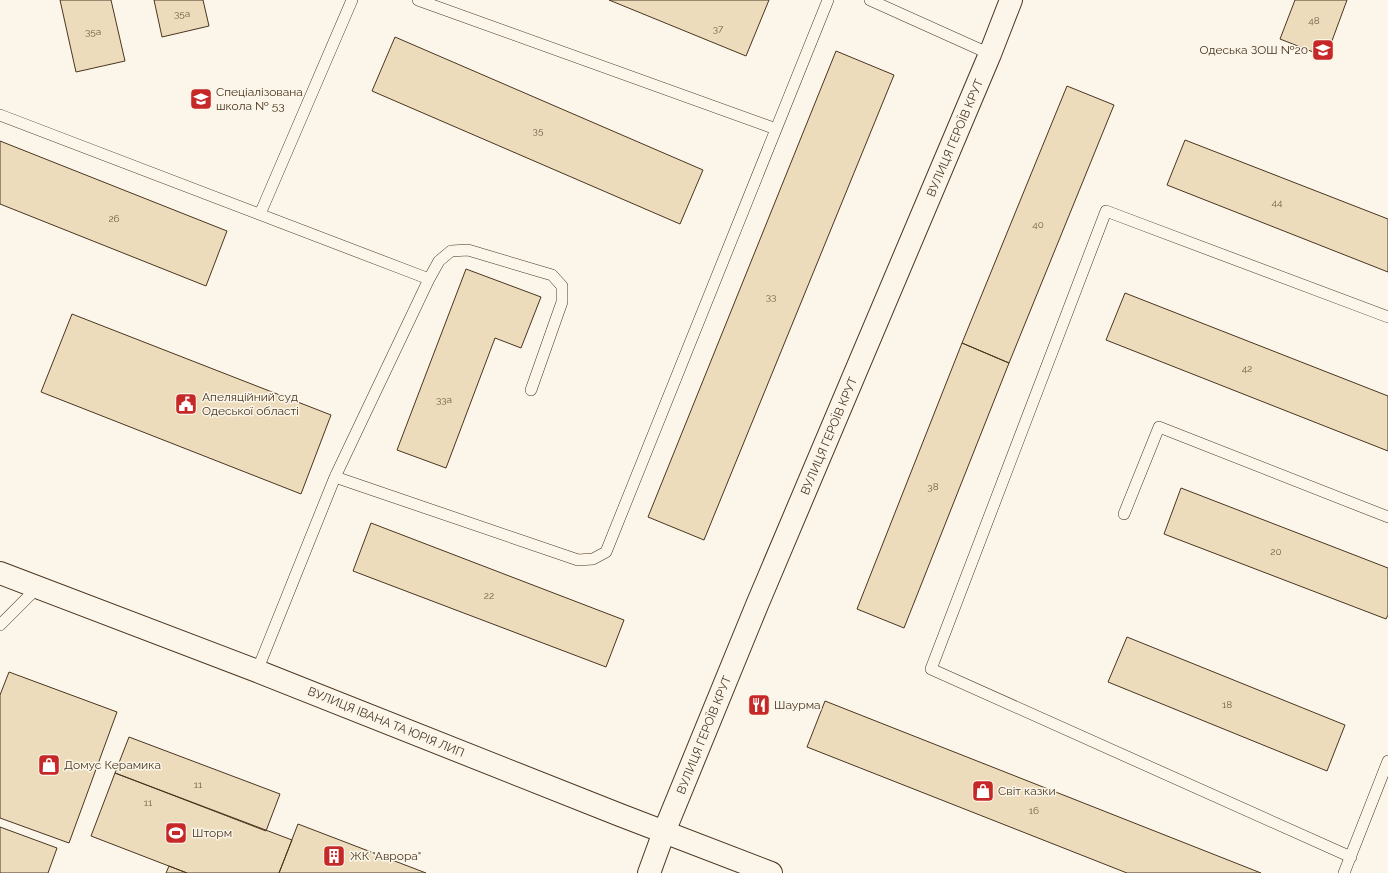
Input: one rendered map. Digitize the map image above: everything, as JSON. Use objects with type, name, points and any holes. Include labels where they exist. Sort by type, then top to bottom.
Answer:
[{"type":"street","name":"ВУЛИЦЯ ГЕРОЇВ КРУТ","points":[[649,873],[664,832],[757,605],[990,54],[1011,0]]},
{"type":"street","name":"ВУЛИЦЯ ІВАНА ТА ЮРІЯ ЛИП","points":[[0,573],[257,671],[771,873]]},
{"type":"lane","points":[[260,214],[352,0]]},
{"type":"lane","points":[[418,0],[776,129]]},
{"type":"lane","points":[[335,477],[578,560],[593,559],[606,552],[828,0]]},
{"type":"lane","points":[[870,0],[990,54]]},
{"type":"lane","points":[[0,115],[429,279]]},
{"type":"lane","points":[[1351,857],[931,669],[1106,211],[1388,317]]},
{"type":"lane","points":[[257,671],[335,477],[438,261],[451,251],[468,250],[552,275],[562,286],[562,302],[531,390]]},
{"type":"lane","points":[[1124,514],[1160,427],[1388,516]]},
{"type":"lane","points":[[0,625],[37,588]]},
{"type":"lane","points":[[1344,873],[1388,761]]},
{"type":"building","points":[[60,0],[111,0],[125,61],[76,72]]},
{"type":"building","points":[[154,0],[203,0],[209,26],[162,37]]},
{"type":"building","points":[[609,0],[769,0],[746,56]]},
{"type":"building","points":[[1295,0],[1347,0],[1326,57],[1280,39]]},
{"type":"building","points":[[395,37],[703,170],[680,224],[372,91]]},
{"type":"building","points":[[836,51],[894,75],[704,540],[648,517]]},
{"type":"building","points":[[1067,86],[1114,105],[1009,363],[962,343]]},
{"type":"building","points":[[1185,140],[1388,219],[1388,272],[1167,185]]},
{"type":"building","points":[[0,141],[227,231],[206,286],[0,204]]},
{"type":"building","points":[[466,269],[541,297],[521,348],[495,338],[446,468],[397,450]]},
{"type":"building","points":[[1125,293],[1388,396],[1388,451],[1106,340]]},
{"type":"building","name":"Апеляційний суд Одеської області","points":[[72,314],[331,415],[301,494],[41,392]]},
{"type":"building","points":[[962,343],[1009,363],[904,628],[857,609]]},
{"type":"building","points":[[1181,488],[1388,568],[1388,615],[1386,619],[1164,534]]},
{"type":"building","points":[[371,523],[624,620],[606,667],[353,571]]},
{"type":"building","points":[[1127,637],[1345,725],[1327,771],[1108,682]]},
{"type":"building","name":"Домус Керамика","points":[[9,672],[117,712],[69,843],[0,818],[0,695]]},
{"type":"building","points":[[825,701],[1261,873],[1127,873],[807,747]]},
{"type":"building","points":[[129,737],[280,794],[266,831],[115,773]]},
{"type":"building","points":[[115,773],[292,840],[279,873],[187,873],[91,836]]},
{"type":"building","name":"ЖК \"Аврора\"","points":[[298,824],[426,873],[279,873]]},
{"type":"building","points":[[0,827],[57,848],[48,873],[0,873]]},
{"type":"building","points":[[169,866],[187,873],[166,873]]},
{"type":"place","name":"Одеська ЗОШ №20","points":[[1323,50]]},
{"type":"place","name":"Спеціалізована школа № 53","points":[[201,99]]},
{"type":"place","name":"Апеляційний суд Одеської області","points":[[186,404]]},
{"type":"place","name":"Шаурма","points":[[759,705]]},
{"type":"place","name":"Домус Керамика","points":[[49,765]]},
{"type":"place","name":"Світ казки","points":[[983,791]]},
{"type":"place","name":"Шторм","points":[[176,833]]},
{"type":"place","name":"ЖК \"Аврора\"","points":[[334,856]]}]
